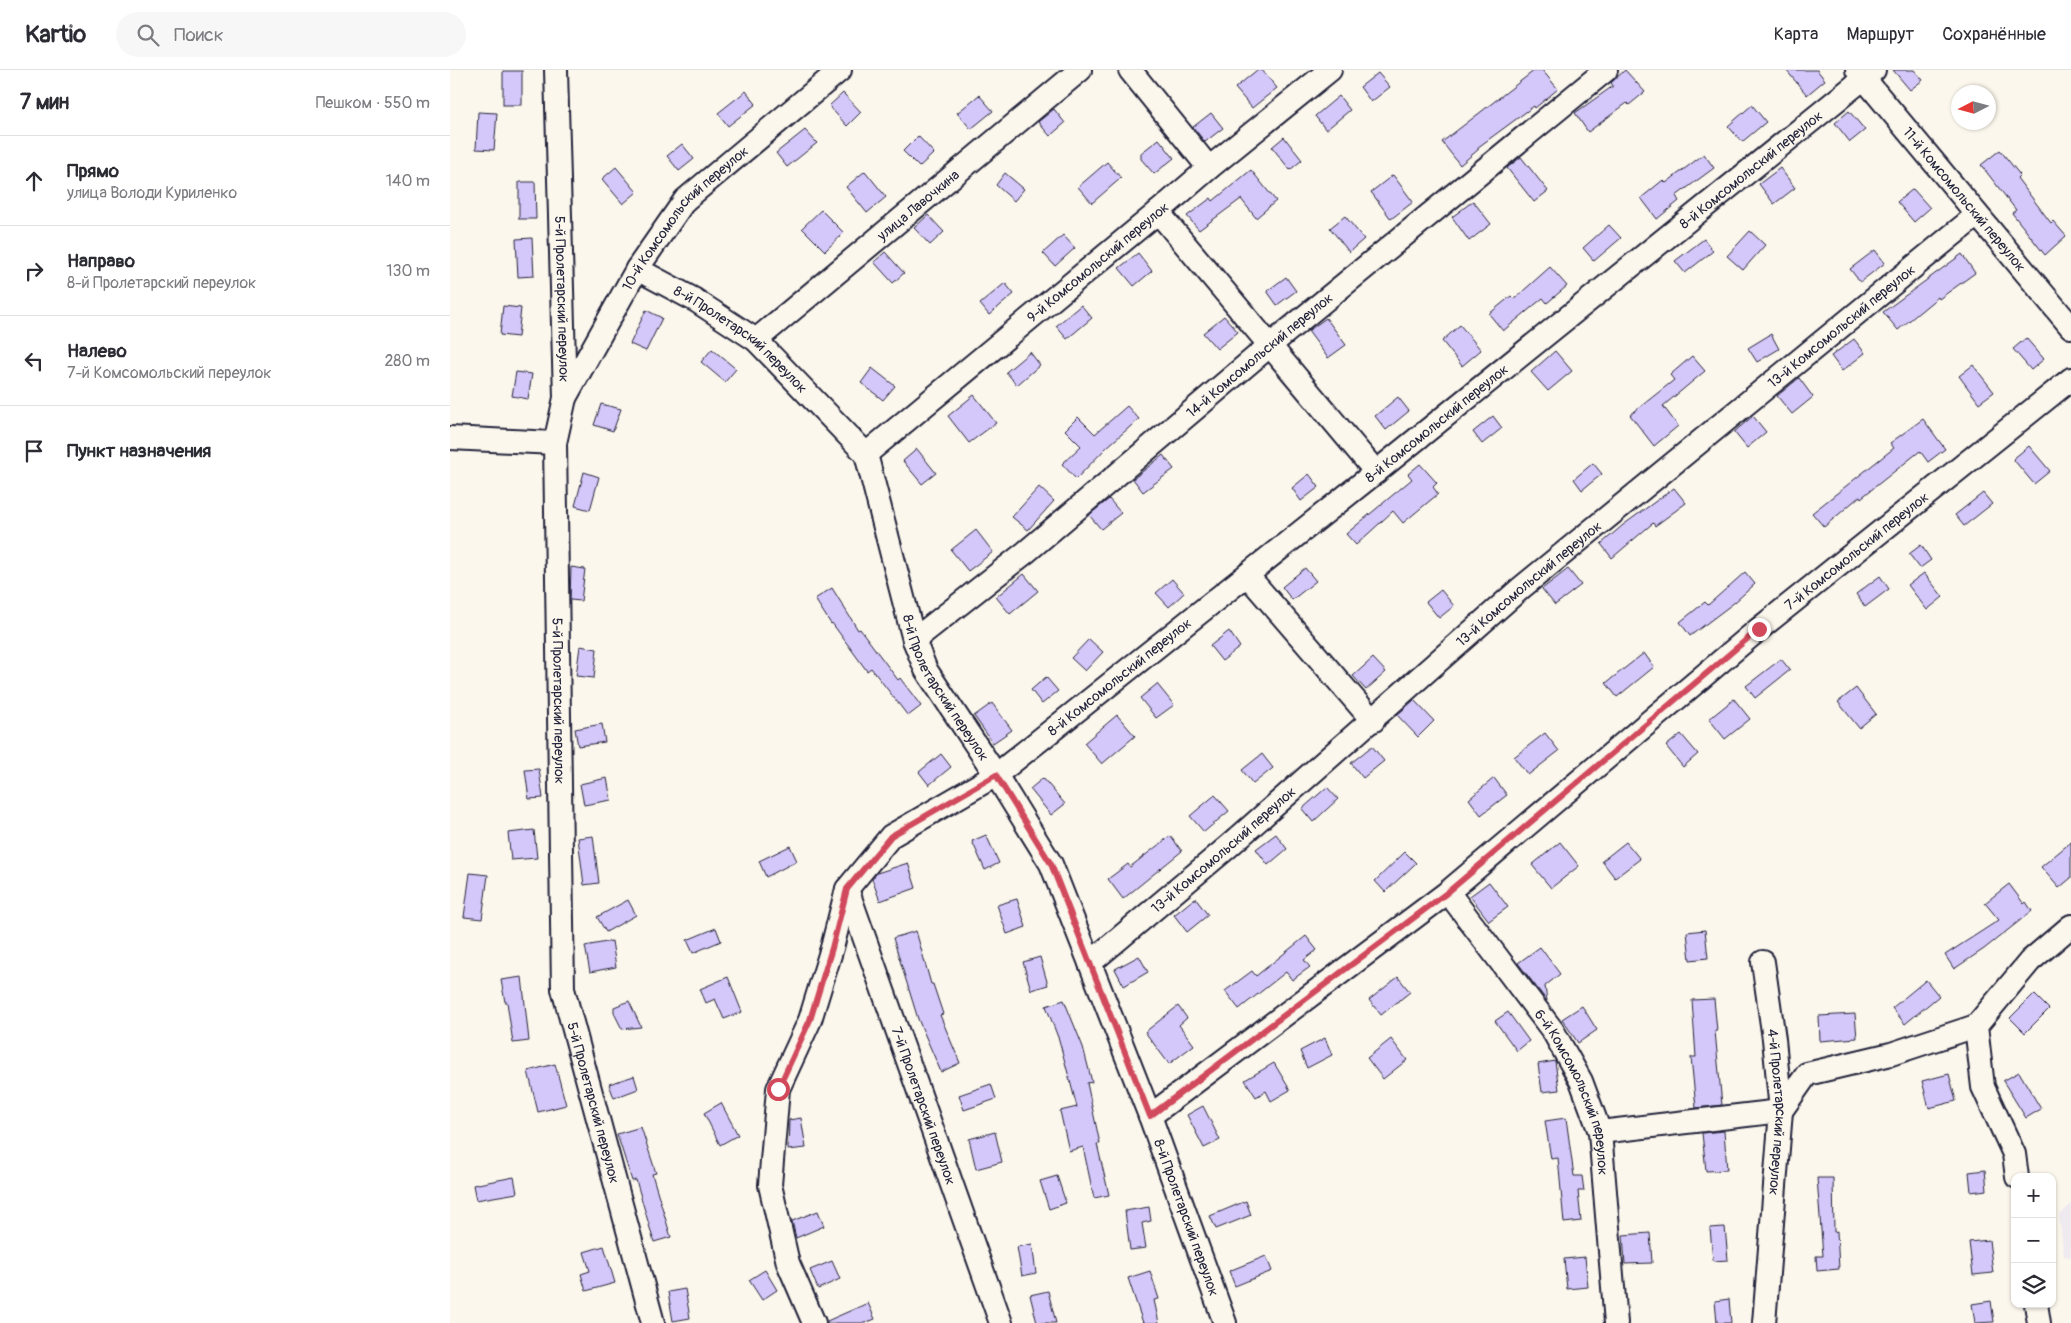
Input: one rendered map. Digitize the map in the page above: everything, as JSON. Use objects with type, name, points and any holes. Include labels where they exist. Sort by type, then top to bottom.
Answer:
[{"type":"street","name":"5-й Пролетарский переулок","points":[[556,70],[565,398],[555,443],[563,989],[653,1323]]},
{"type":"street","name":"10-й Комсомольский переулок","points":[[565,398],[637,269],[685,200],[840,70]]},
{"type":"street","name":"улица Лавочкина","points":[[756,340],[1080,70]]},
{"type":"street","points":[[1130,70],[1209,168]]},
{"type":"street","name":"9-й Комсомольский переулок","points":[[866,454],[1209,168],[1330,70]]},
{"type":"street","name":"14-й Комсомольский переулок","points":[[914,640],[1026,552],[1269,346],[1606,70]]},
{"type":"street","name":"11-й Комсомольский переулок","points":[[1865,73],[1977,214],[2071,327]]},
{"type":"street","name":"8-й Комсомольский переулок","points":[[847,889],[891,836],[996,775],[1376,472],[1865,73]]},
{"type":"street","points":[[1158,212],[1376,472]]},
{"type":"street","name":"13-й Комсомольский переулок","points":[[1090,963],[1172,896],[1521,588],[1977,214]]},
{"type":"street","name":"8-й Пролетарский переулок","points":[[637,269],[695,300],[756,340],[866,454],[914,640],[926,670],[996,775],[1051,864],[1150,1116],[1225,1323]]},
{"type":"street","name":"7-й Комсомольский переулок","points":[[1150,1116],[1448,892],[1759,629],[2071,379]]},
{"type":"street","points":[[450,438],[555,443]]},
{"type":"street","points":[[1247,575],[1373,720]]},
{"type":"street","points":[[814,1323],[788,1263],[770,1185],[778,1089],[810,1020],[832,948],[847,889]]},
{"type":"street","name":"7-й Пролетарский переулок","points":[[847,889],[1001,1323]]},
{"type":"street","name":"6-й Комсомольский переулок","points":[[1448,892],[1552,1031],[1581,1081],[1600,1132],[1616,1323]]},
{"type":"street","points":[[1600,1132],[1781,1111],[1807,1074],[1890,1054],[1976,1026],[2030,961],[2071,926]]},
{"type":"street","name":"4-й Пролетарский переулок","points":[[1763,962],[1774,1038],[1781,1111],[1764,1323]]},
{"type":"street","points":[[1976,1026],[1983,1087],[2014,1154],[2016,1173]]},
{"type":"street","points":[[2037,1308],[2039,1323]]},
{"type":"shaded area","points":[[2071,1204],[2071,1257],[2064,1256],[2059,1216]]},
{"type":"building","points":[[1257,70],[1262,70],[1277,88],[1252,108],[1235,88]]},
{"type":"building","points":[[1535,70],[1542,70],[1558,89],[1535,108],[1534,106],[1477,148],[1479,149],[1460,165],[1442,142]]},
{"type":"building","points":[[1625,70],[1645,92],[1588,132],[1575,113],[1613,86],[1611,83]]},
{"type":"building","points":[[1786,70],[1817,70],[1825,80],[1807,95]]},
{"type":"building","points":[[1893,70],[1914,70],[1923,80],[1910,90]]},
{"type":"building","points":[[503,71],[522,71],[522,105],[503,105]]},
{"type":"building","points":[[1378,73],[1390,87],[1371,102],[1360,87]]},
{"type":"building","points":[[746,91],[756,104],[728,126],[718,113]]},
{"type":"building","points":[[843,93],[861,112],[847,126],[829,106]]},
{"type":"building","points":[[979,95],[993,111],[971,129],[957,113]]},
{"type":"building","points":[[1339,96],[1350,110],[1326,130],[1315,116]]},
{"type":"building","points":[[1752,105],[1766,122],[1742,142],[1728,126]]},
{"type":"building","points":[[1054,109],[1065,123],[1050,136],[1038,122]]},
{"type":"building","points":[[1849,111],[1865,130],[1850,142],[1835,123]]},
{"type":"building","points":[[478,112],[497,113],[494,150],[476,149]]},
{"type":"building","points":[[1211,113],[1223,128],[1205,142],[1193,127]]},
{"type":"building","points":[[805,130],[817,143],[787,167],[776,153]]},
{"type":"building","points":[[918,136],[934,153],[919,167],[903,151]]},
{"type":"building","points":[[1284,137],[1302,160],[1290,170],[1272,147]]},
{"type":"building","points":[[1159,139],[1174,158],[1154,174],[1141,159],[1141,153]]},
{"type":"building","points":[[682,144],[694,159],[679,171],[667,156]]},
{"type":"building","points":[[2000,150],[2020,175],[2017,178],[2051,223],[2053,221],[2066,236],[2045,255],[2012,213],[2016,210],[1981,165]]},
{"type":"building","points":[[1704,154],[1714,168],[1676,196],[1679,201],[1657,219],[1641,198],[1663,180],[1666,183]]},
{"type":"building","points":[[1521,157],[1548,191],[1534,202],[1507,168]]},
{"type":"building","points":[[1107,162],[1121,178],[1092,203],[1078,187]]},
{"type":"building","points":[[616,167],[637,192],[623,204],[602,179]]},
{"type":"building","points":[[1780,168],[1795,188],[1774,204],[1759,184]]},
{"type":"building","points":[[1251,170],[1276,201],[1256,218],[1241,199],[1199,230],[1187,216],[1211,198],[1213,201]]},
{"type":"building","points":[[865,171],[886,197],[867,213],[846,187]]},
{"type":"building","points":[[1005,173],[1024,189],[1014,201],[996,185]]},
{"type":"building","points":[[1393,175],[1413,202],[1391,219],[1371,192]]},
{"type":"building","points":[[519,182],[535,182],[536,219],[519,219]]},
{"type":"building","points":[[1913,189],[1930,208],[1914,222],[1897,202]]},
{"type":"building","points":[[1473,201],[1491,224],[1469,241],[1452,217]]},
{"type":"building","points":[[821,210],[844,233],[825,251],[802,228]]},
{"type":"building","points":[[928,215],[944,232],[930,245],[914,228]]},
{"type":"building","points":[[1345,216],[1364,239],[1349,252],[1330,228]]},
{"type":"building","points":[[1609,225],[1621,238],[1594,261],[1583,248]]},
{"type":"building","points":[[1750,231],[1765,245],[1743,270],[1727,256]]},
{"type":"building","points":[[1063,235],[1075,248],[1055,266],[1043,253]]},
{"type":"building","points":[[532,238],[534,276],[518,277],[516,239]]},
{"type":"building","points":[[1704,239],[1713,251],[1685,273],[1675,261]]},
{"type":"building","points":[[1875,250],[1885,263],[1860,282],[1850,269]]},
{"type":"building","points":[[885,252],[904,273],[893,283],[874,262]]},
{"type":"building","points":[[1138,253],[1152,271],[1134,286],[1119,268]]},
{"type":"building","points":[[1962,254],[1975,273],[1939,299],[1938,297],[1898,330],[1883,312]]},
{"type":"building","points":[[1550,267],[1567,286],[1547,303],[1543,298],[1503,331],[1489,314],[1511,296],[1514,299]]},
{"type":"building","points":[[1286,277],[1296,291],[1277,305],[1267,291]]},
{"type":"building","points":[[1005,283],[1014,294],[989,315],[980,304]]},
{"type":"building","points":[[1081,305],[1092,318],[1067,339],[1056,326]]},
{"type":"building","points":[[503,306],[521,308],[518,337],[500,335]]},
{"type":"building","points":[[646,310],[662,318],[646,351],[630,344]]},
{"type":"building","points":[[1224,316],[1238,332],[1217,349],[1203,333]]},
{"type":"building","points":[[1326,318],[1346,345],[1328,358],[1308,331]]},
{"type":"building","points":[[1460,325],[1481,350],[1462,366],[1442,341]]},
{"type":"building","points":[[1771,334],[1779,349],[1757,362],[1748,348]]},
{"type":"building","points":[[2026,338],[2044,359],[2031,370],[2013,349]]},
{"type":"building","points":[[1854,339],[1865,353],[1842,371],[1831,356]]},
{"type":"building","points":[[712,349],[736,369],[725,382],[701,362]]},
{"type":"building","points":[[1555,351],[1572,371],[1548,391],[1531,372]]},
{"type":"building","points":[[1030,352],[1040,365],[1017,385],[1006,372]]},
{"type":"building","points":[[1692,356],[1705,371],[1663,406],[1678,426],[1654,446],[1630,415],[1674,380],[1670,375]]},
{"type":"building","points":[[1973,365],[1994,392],[1979,403],[1959,376]]},
{"type":"building","points":[[872,368],[895,386],[883,400],[861,383]]},
{"type":"building","points":[[516,372],[532,374],[528,399],[512,396]]},
{"type":"building","points":[[1799,378],[1813,397],[1792,414],[1777,396]]},
{"type":"building","points":[[974,395],[996,423],[969,443],[948,416]]},
{"type":"building","points":[[1398,397],[1409,411],[1386,430],[1375,416]]},
{"type":"building","points":[[601,404],[621,409],[613,431],[594,425]]},
{"type":"building","points":[[1127,406],[1139,419],[1107,447],[1076,479],[1062,464],[1081,446],[1065,430],[1078,417],[1095,434]]},
{"type":"building","points":[[1493,416],[1502,428],[1482,444],[1473,432]]},
{"type":"building","points":[[1753,416],[1766,432],[1747,448],[1734,432]]},
{"type":"building","points":[[1923,419],[1945,449],[1928,462],[1920,451],[1861,498],[1860,496],[1824,527],[1812,513],[1894,448],[1890,443]]},
{"type":"building","points":[[2029,446],[2050,471],[2034,484],[2013,459]]},
{"type":"building","points":[[917,449],[936,473],[922,484],[903,461]]},
{"type":"building","points":[[1163,455],[1174,469],[1143,492],[1133,479]]},
{"type":"building","points":[[1593,463],[1602,474],[1582,490],[1574,479]]},
{"type":"building","points":[[1420,464],[1437,483],[1433,487],[1438,494],[1403,523],[1393,511],[1356,545],[1346,534],[1412,479],[1408,474]]},
{"type":"building","points":[[584,472],[599,477],[590,510],[575,506]]},
{"type":"building","points":[[1309,474],[1319,487],[1301,501],[1292,488]]},
{"type":"building","points":[[1039,487],[1054,501],[1028,530],[1012,517]]},
{"type":"building","points":[[1674,488],[1686,503],[1655,526],[1653,523],[1612,558],[1601,544],[1623,525]]},
{"type":"building","points":[[1983,493],[1992,504],[1964,526],[1955,515]]},
{"type":"building","points":[[1109,499],[1121,513],[1101,529],[1089,515]]},
{"type":"building","points":[[976,530],[993,552],[968,571],[951,550]]},
{"type":"building","points":[[1921,545],[1931,560],[1920,568],[1909,554]]},
{"type":"building","points":[[571,567],[585,569],[581,601],[570,600]]},
{"type":"building","points":[[1305,568],[1316,581],[1292,600],[1282,587]]},
{"type":"building","points":[[1568,569],[1581,585],[1555,605],[1542,589]]},
{"type":"building","points":[[1745,572],[1755,584],[1735,602],[1690,636],[1680,622],[1705,602],[1708,605]]},
{"type":"building","points":[[1924,573],[1943,597],[1927,610],[1908,585]]},
{"type":"building","points":[[1024,574],[1038,591],[1010,614],[996,597]]},
{"type":"building","points":[[1880,576],[1889,589],[1865,607],[1856,594]]},
{"type":"building","points":[[1172,579],[1184,593],[1169,607],[1156,593]]},
{"type":"building","points":[[832,588],[858,630],[860,629],[898,680],[900,678],[921,706],[908,716],[871,668],[867,671],[831,624],[815,599]]},
{"type":"building","points":[[1441,590],[1454,606],[1439,618],[1426,602]]},
{"type":"building","points":[[1229,631],[1240,647],[1222,661],[1210,646]]},
{"type":"building","points":[[1089,639],[1103,652],[1085,671],[1071,658]]},
{"type":"building","points":[[580,646],[597,649],[594,678],[576,676]]},
{"type":"building","points":[[1644,653],[1654,667],[1617,697],[1606,683]]},
{"type":"building","points":[[1373,658],[1386,672],[1366,690],[1353,676]]},
{"type":"building","points":[[1781,659],[1790,670],[1755,698],[1746,686]]},
{"type":"building","points":[[1046,677],[1058,691],[1042,704],[1031,690]]},
{"type":"building","points":[[1157,684],[1174,705],[1156,718],[1140,698]]},
{"type":"building","points":[[1856,688],[1876,714],[1859,728],[1838,702]]},
{"type":"building","points":[[1734,699],[1750,719],[1725,739],[1709,719]]},
{"type":"building","points":[[1414,700],[1434,721],[1418,737],[1397,715]]},
{"type":"building","points":[[992,703],[1012,730],[993,743],[974,716]]},
{"type":"building","points":[[1117,715],[1135,736],[1102,764],[1084,743]]},
{"type":"building","points":[[602,724],[605,742],[578,746],[575,729]]},
{"type":"building","points":[[1545,733],[1559,751],[1528,775],[1514,757]]},
{"type":"building","points":[[1681,734],[1698,754],[1683,767],[1666,746]]},
{"type":"building","points":[[1372,746],[1384,761],[1363,778],[1351,763]]},
{"type":"building","points":[[941,754],[951,767],[929,785],[919,772]]},
{"type":"building","points":[[1262,754],[1273,768],[1253,784],[1242,770]]},
{"type":"building","points":[[539,769],[543,798],[529,799],[525,770]]},
{"type":"building","points":[[607,778],[611,800],[584,805],[580,784]]},
{"type":"building","points":[[1043,778],[1065,804],[1051,815],[1030,789]]},
{"type":"building","points":[[1494,778],[1507,795],[1481,815],[1469,799]]},
{"type":"building","points":[[1327,787],[1338,799],[1313,822],[1302,809]]},
{"type":"building","points":[[1215,795],[1229,811],[1204,832],[1190,816]]},
{"type":"building","points":[[534,830],[537,858],[511,860],[508,833]]},
{"type":"building","points":[[1276,834],[1287,849],[1268,865],[1256,849]]},
{"type":"building","points":[[986,835],[999,863],[985,870],[972,841]]},
{"type":"building","points":[[593,836],[599,883],[584,885],[578,838]]},
{"type":"building","points":[[1170,836],[1182,851],[1123,899],[1108,879],[1128,864],[1130,867]]},
{"type":"building","points":[[1560,842],[1579,866],[1551,888],[1532,865]]},
{"type":"building","points":[[1626,842],[1640,859],[1615,878],[1602,861]]},
{"type":"building","points":[[2071,842],[2071,878],[2059,888],[2041,867]]},
{"type":"building","points":[[790,846],[797,861],[766,877],[759,861]]},
{"type":"building","points":[[1405,852],[1416,863],[1385,892],[1375,881]]},
{"type":"building","points":[[908,863],[916,888],[880,901],[872,879],[877,873]]},
{"type":"building","points":[[470,873],[488,875],[482,919],[464,917]]},
{"type":"building","points":[[1489,882],[1508,907],[1489,921],[1470,896]]},
{"type":"building","points":[[2009,884],[2024,904],[2026,902],[2032,911],[1984,949],[1954,969],[1945,955],[1999,920],[1985,903]]},
{"type":"building","points":[[1195,898],[1208,915],[1187,932],[1174,915]]},
{"type":"building","points":[[1017,899],[1026,927],[1007,934],[997,905]]},
{"type":"building","points":[[628,900],[636,915],[606,932],[597,917]]},
{"type":"building","points":[[716,928],[721,941],[693,953],[687,940]]},
{"type":"building","points":[[1705,930],[1708,958],[1690,960],[1687,932]]},
{"type":"building","points":[[916,931],[931,984],[933,984],[943,1014],[940,1015],[960,1063],[941,1072],[918,1019],[893,938]]},
{"type":"building","points":[[1306,936],[1317,950],[1304,960],[1310,967],[1292,980],[1286,972],[1239,1009],[1225,991],[1252,971],[1256,976]]},
{"type":"building","points":[[612,941],[616,967],[590,972],[585,946]]},
{"type":"building","points":[[1540,947],[1560,974],[1545,986],[1547,1001],[1518,963]]},
{"type":"building","points":[[1139,956],[1148,972],[1124,986],[1115,969]]},
{"type":"building","points":[[1040,957],[1048,985],[1031,990],[1023,962]]},
{"type":"building","points":[[522,977],[529,1041],[513,1043],[507,1002],[505,1002],[501,980]]},
{"type":"building","points":[[728,977],[742,1012],[724,1019],[715,999],[706,1003],[700,989]]},
{"type":"building","points":[[1398,977],[1410,992],[1381,1015],[1369,1000]]},
{"type":"building","points":[[1926,980],[1939,996],[1905,1024],[1892,1008]]},
{"type":"building","points":[[2034,994],[2049,1009],[2025,1033],[2010,1018]]},
{"type":"building","points":[[1714,999],[1722,1105],[1696,1108],[1691,1057],[1696,1057],[1692,1000]]},
{"type":"building","points":[[1064,1000],[1083,1047],[1092,1082],[1087,1083],[1100,1144],[1097,1144],[1109,1195],[1094,1198],[1083,1147],[1069,1151],[1060,1111],[1077,1107],[1059,1040],[1046,1006]]},
{"type":"building","points":[[629,1001],[641,1027],[622,1029],[614,1013],[614,1007]]},
{"type":"building","points":[[1178,1006],[1187,1018],[1179,1025],[1194,1045],[1169,1064],[1145,1032]]},
{"type":"building","points":[[1582,1006],[1597,1030],[1578,1043],[1562,1019]]},
{"type":"building","points":[[1508,1012],[1529,1041],[1517,1051],[1495,1021]]},
{"type":"building","points":[[1855,1014],[1857,1038],[1820,1041],[1819,1016]]},
{"type":"building","points":[[1325,1038],[1332,1055],[1307,1068],[1300,1051]]},
{"type":"building","points":[[1391,1039],[1407,1060],[1383,1079],[1367,1058]]},
{"type":"building","points":[[1555,1061],[1559,1090],[1542,1092],[1538,1064]]},
{"type":"building","points":[[1274,1063],[1290,1090],[1271,1101],[1266,1091],[1256,1097],[1245,1080]]},
{"type":"building","points":[[555,1064],[566,1105],[538,1112],[528,1071]]},
{"type":"building","points":[[2019,1072],[2041,1109],[2026,1118],[2003,1081]]},
{"type":"building","points":[[1949,1074],[1956,1101],[1929,1108],[1922,1081]]},
{"type":"building","points":[[634,1076],[638,1089],[614,1098],[609,1084]]},
{"type":"building","points":[[991,1084],[996,1099],[964,1110],[959,1095]]},
{"type":"building","points":[[721,1103],[738,1135],[720,1145],[704,1113]]},
{"type":"building","points":[[1203,1106],[1220,1140],[1204,1148],[1187,1115]]},
{"type":"building","points":[[801,1118],[806,1148],[788,1150],[789,1120]]},
{"type":"building","points":[[1566,1118],[1574,1176],[1582,1176],[1584,1191],[1578,1191],[1581,1221],[1564,1223],[1558,1158],[1551,1159],[1545,1121]]},
{"type":"building","points":[[641,1127],[656,1173],[652,1174],[671,1237],[654,1242],[636,1180],[632,1181],[617,1134]]},
{"type":"building","points":[[1724,1131],[1727,1170],[1706,1171],[1702,1133]]},
{"type":"building","points":[[995,1132],[1002,1162],[976,1169],[969,1139]]},
{"type":"building","points":[[1985,1170],[1987,1190],[1971,1192],[1969,1172]]},
{"type":"building","points":[[1057,1176],[1066,1203],[1049,1209],[1040,1181]]},
{"type":"building","points":[[514,1177],[517,1193],[476,1200],[473,1185]]},
{"type":"building","points":[[1817,1178],[1833,1178],[1834,1232],[1837,1231],[1839,1269],[1817,1271],[1816,1256],[1823,1256]]},
{"type":"building","points":[[1246,1201],[1251,1215],[1216,1229],[1210,1216]]},
{"type":"building","points":[[1149,1207],[1151,1221],[1142,1223],[1146,1248],[1130,1250],[1125,1211]]},
{"type":"building","points":[[818,1211],[824,1226],[796,1238],[792,1221]]},
{"type":"building","points":[[1725,1227],[1728,1260],[1713,1261],[1710,1228]]},
{"type":"building","points":[[1650,1233],[1652,1263],[1625,1264],[1623,1235]]},
{"type":"building","points":[[1989,1240],[1993,1273],[1973,1275],[1969,1242]]},
{"type":"building","points":[[1032,1244],[1036,1273],[1022,1276],[1017,1247]]},
{"type":"building","points":[[604,1246],[615,1283],[586,1291],[581,1274],[590,1271],[584,1252]]},
{"type":"building","points":[[1266,1256],[1272,1271],[1235,1286],[1229,1271]]},
{"type":"building","points":[[1585,1257],[1588,1287],[1567,1289],[1564,1259]]},
{"type":"building","points":[[832,1261],[840,1279],[818,1289],[810,1270]]},
{"type":"building","points":[[765,1270],[777,1290],[762,1300],[749,1280]]},
{"type":"building","points":[[1150,1271],[1159,1299],[1154,1300],[1159,1323],[1143,1323],[1128,1278]]},
{"type":"building","points":[[685,1289],[690,1318],[673,1321],[668,1292]]},
{"type":"building","points":[[1048,1291],[1056,1323],[1037,1323],[1030,1295]]},
{"type":"building","points":[[1729,1299],[1731,1323],[1717,1323],[1715,1301]]},
{"type":"building","points":[[1991,1301],[1994,1322],[1975,1323],[1972,1304]]},
{"type":"building","points":[[868,1303],[875,1319],[865,1323],[827,1323],[827,1321]]},
{"type":"route","points":[[778,1089],[810,1020],[832,948],[847,889],[891,836],[996,775],[1051,864],[1150,1116],[1448,892],[1759,629]]}]
